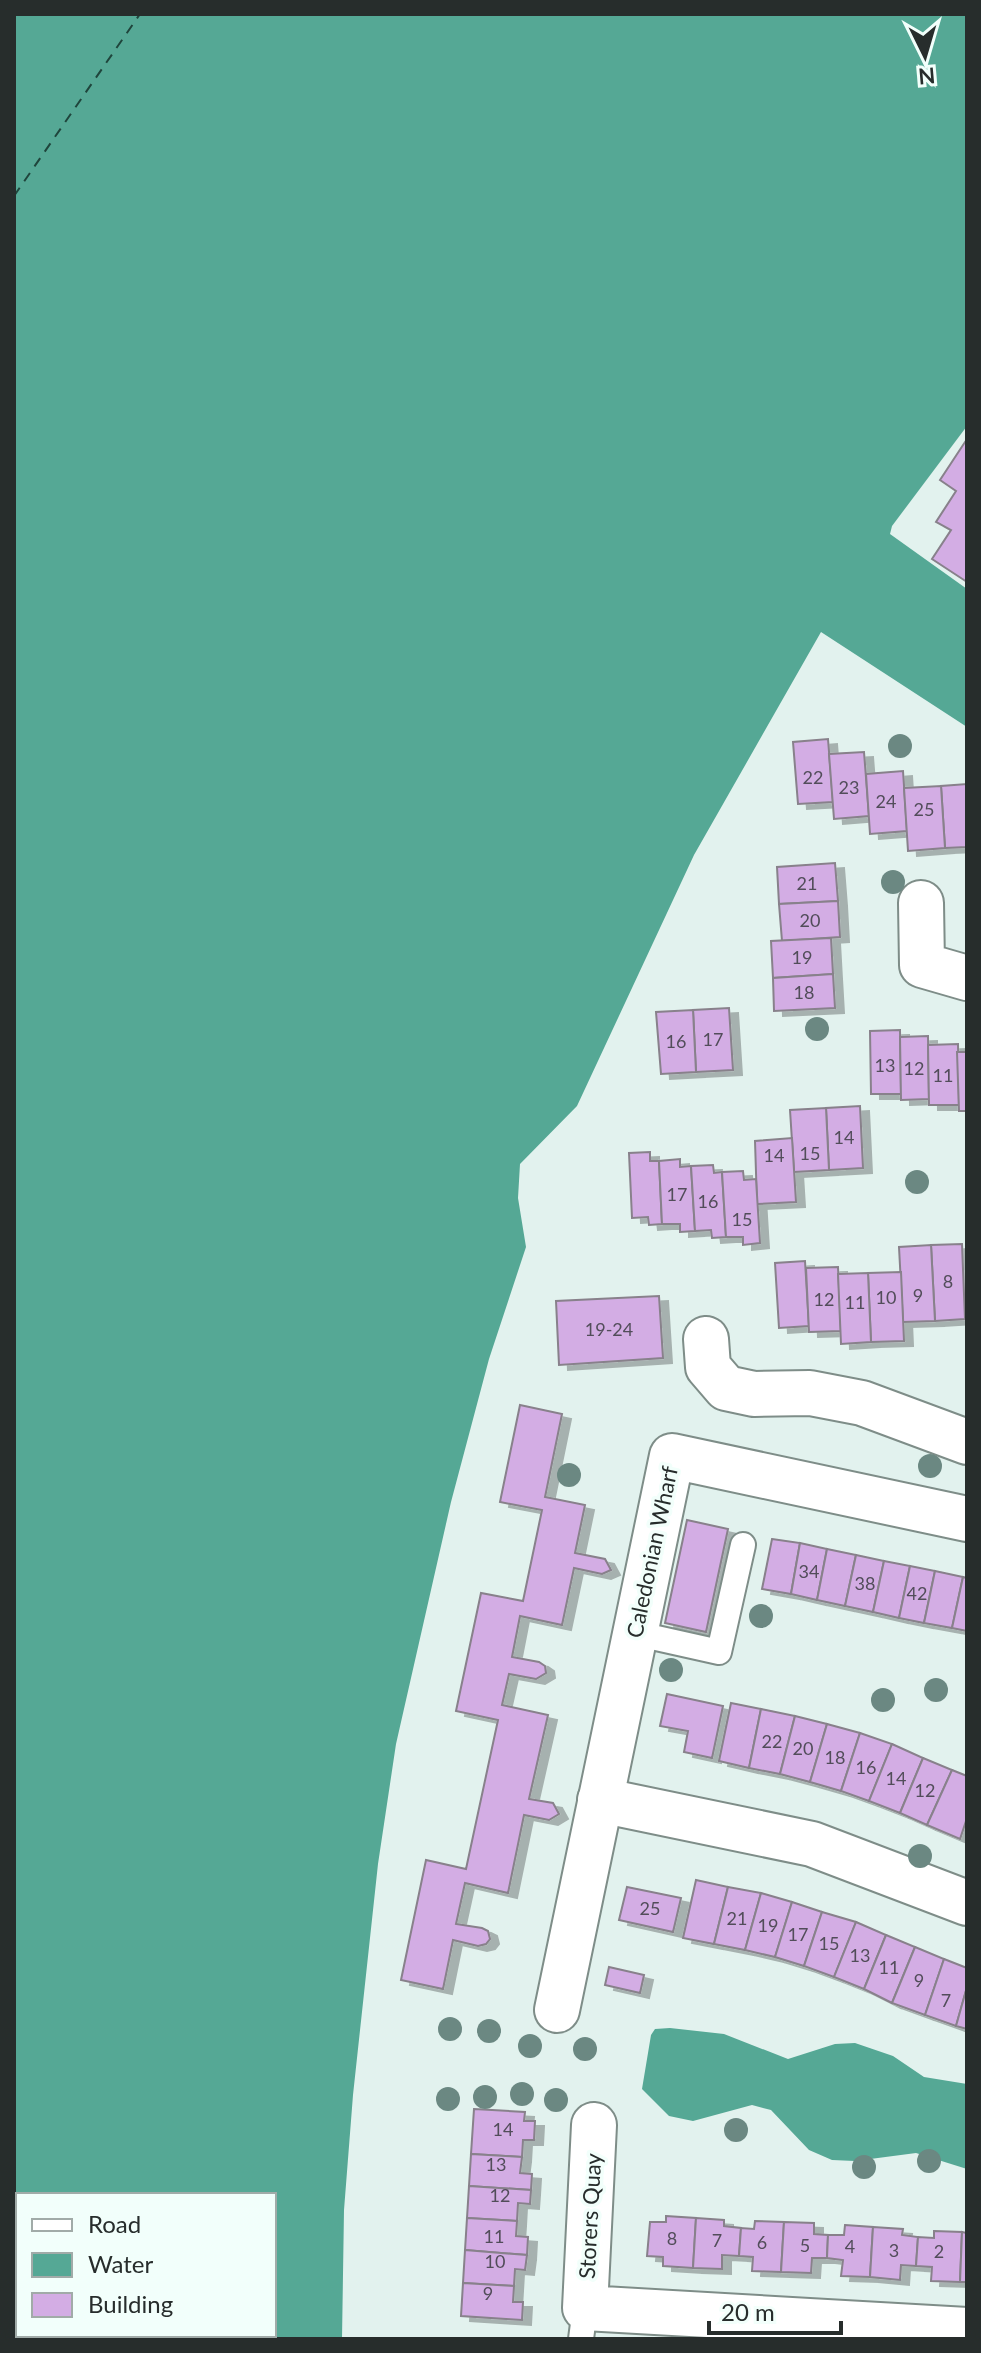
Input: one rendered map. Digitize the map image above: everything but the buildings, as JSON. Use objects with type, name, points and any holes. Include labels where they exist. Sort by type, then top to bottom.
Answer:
[{"type":"street","points":[[921,903],[922,965],[967,978]]},
{"type":"street","points":[[706,1339],[708,1367],[726,1388],[754,1394],[810,1393],[862,1403],[967,1442]]},
{"type":"street","name":"Caledonian Wharf","points":[[557,2010],[672,1456],[967,1519]]},
{"type":"street","points":[[600,1800],[812,1844],[967,1903]]},
{"type":"street","name":"Storers Quay","points":[[594,2125],[583,2323],[824,2331],[967,2330]]},
{"type":"lane","points":[[634,1633],[719,1652],[743,1545]]},
{"type":"water","points":[[14,14],[967,14],[967,426],[892,526],[890,534],[967,589],[967,727],[821,632],[694,855],[577,1106],[520,1164],[518,1198],[526,1247],[489,1359],[451,1502],[396,1744],[378,1864],[353,2095],[344,2210],[342,2339],[14,2339]]},
{"type":"water","points":[[655,2029],[724,2034],[788,2059],[835,2044],[855,2043],[893,2056],[924,2077],[967,2084],[967,2169],[916,2153],[855,2161],[832,2160],[809,2150],[771,2110],[752,2105],[693,2121],[669,2116],[642,2089],[651,2035]]},
{"type":"ferry route","points":[[14,196],[140,14]]}]
